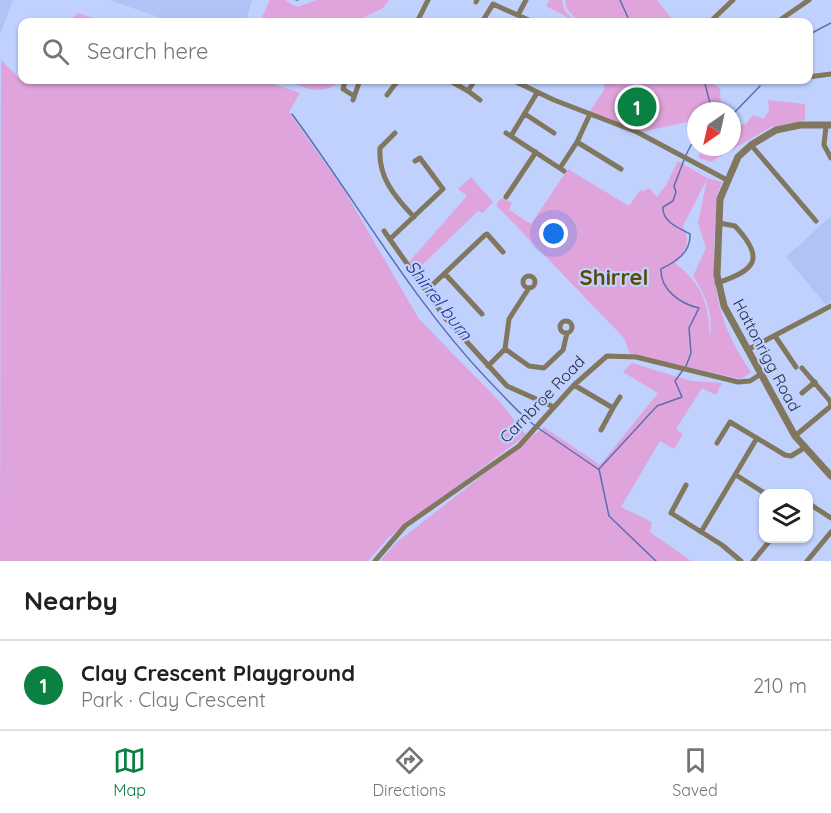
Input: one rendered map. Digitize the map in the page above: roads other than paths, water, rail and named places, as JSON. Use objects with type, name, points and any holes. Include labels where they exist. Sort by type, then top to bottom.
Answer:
[{"type":"street","points":[[419,18],[428,0]]},
{"type":"street","points":[[518,15],[526,0]]},
{"type":"street","points":[[714,18],[733,0]]},
{"type":"street","points":[[783,18],[809,0]]},
{"type":"street","points":[[484,18],[490,2],[524,18]]},
{"type":"street","points":[[813,76],[831,74]]},
{"type":"street","points":[[344,84],[343,89],[354,98],[359,84]]},
{"type":"street","points":[[387,95],[393,84]]},
{"type":"street","points":[[456,84],[480,100]]},
{"type":"street","points":[[468,91],[472,84]]},
{"type":"street","points":[[521,84],[537,93],[637,132],[727,180]]},
{"type":"street","points":[[537,93],[509,135],[562,169],[590,114]]},
{"type":"street","points":[[525,114],[554,133]]},
{"type":"street","name":"Hattonrigg Road","points":[[829,126],[800,125],[776,130],[752,145],[735,162],[720,199],[717,283],[724,306],[795,436],[831,475]]},
{"type":"street","points":[[829,126],[824,145],[831,158]]},
{"type":"street","points":[[395,133],[380,148],[381,163],[388,188],[414,216]]},
{"type":"street","points":[[577,142],[621,169]]},
{"type":"street","points":[[752,145],[816,221]]},
{"type":"street","points":[[506,196],[536,152]]},
{"type":"street","points":[[390,239],[444,187],[420,158],[414,161]]},
{"type":"street","points":[[717,283],[736,277],[753,265],[755,259],[754,250],[735,226],[719,223]]},
{"type":"street","points":[[384,231],[426,291],[488,366],[511,389],[554,406]]},
{"type":"street","points":[[426,291],[487,234],[503,252]]},
{"type":"street","points":[[445,274],[482,314]]},
{"type":"street","points":[[488,366],[505,349],[509,319],[529,288]]},
{"type":"street","points":[[747,350],[831,306]]},
{"type":"street","points":[[505,349],[529,366],[544,368],[562,350],[567,333]]},
{"type":"street","points":[[775,336],[830,401],[831,406],[795,436]]},
{"type":"street","name":"Carnbroe Road","points":[[375,561],[405,526],[519,446],[554,406],[601,359],[617,355],[738,382],[750,381],[761,374]]},
{"type":"street","points":[[801,393],[815,382]]},
{"type":"street","points":[[574,385],[613,408]]},
{"type":"street","points":[[601,430],[620,397]]},
{"type":"street","points":[[717,443],[730,422],[785,455],[791,456],[804,448]]},
{"type":"street","points":[[701,532],[757,438]]},
{"type":"street","points":[[736,475],[759,490]]},
{"type":"street","points":[[686,485],[670,511],[741,561]]},
{"type":"street","points":[[813,506],[831,518]]},
{"type":"street","points":[[808,561],[831,532]]},
{"type":"street","points":[[753,561],[768,543]]},
{"type":"waterway","name":"Shirrel burn","points":[[620,0],[628,18]]},
{"type":"waterway","points":[[813,32],[831,23]]},
{"type":"waterway","name":"Shirrel burn","points":[[705,84],[710,102]]},
{"type":"waterway","points":[[741,106],[760,86]]},
{"type":"waterway","name":"Shirrel burn","points":[[292,114],[434,317],[488,380],[534,425]]},
{"type":"waterway","name":"Shirrel burn","points":[[684,160],[674,186],[676,192],[673,201],[663,207],[663,212],[668,221],[690,234],[690,241],[681,256],[661,269],[668,290],[685,303],[699,308],[689,328],[691,353],[686,366]]},
{"type":"waterway","name":"Shirrel burn","points":[[656,561],[609,516],[599,469],[657,406],[682,397],[675,381],[683,370]]},
{"type":"waterway","name":"Shirrel burn","points":[[538,428],[598,469]]},
{"type":"place","name":"Clay Crescent Playground","points":[[637,107]]},
{"type":"district","name":"Shirrel","points":[[614,277]]}]
